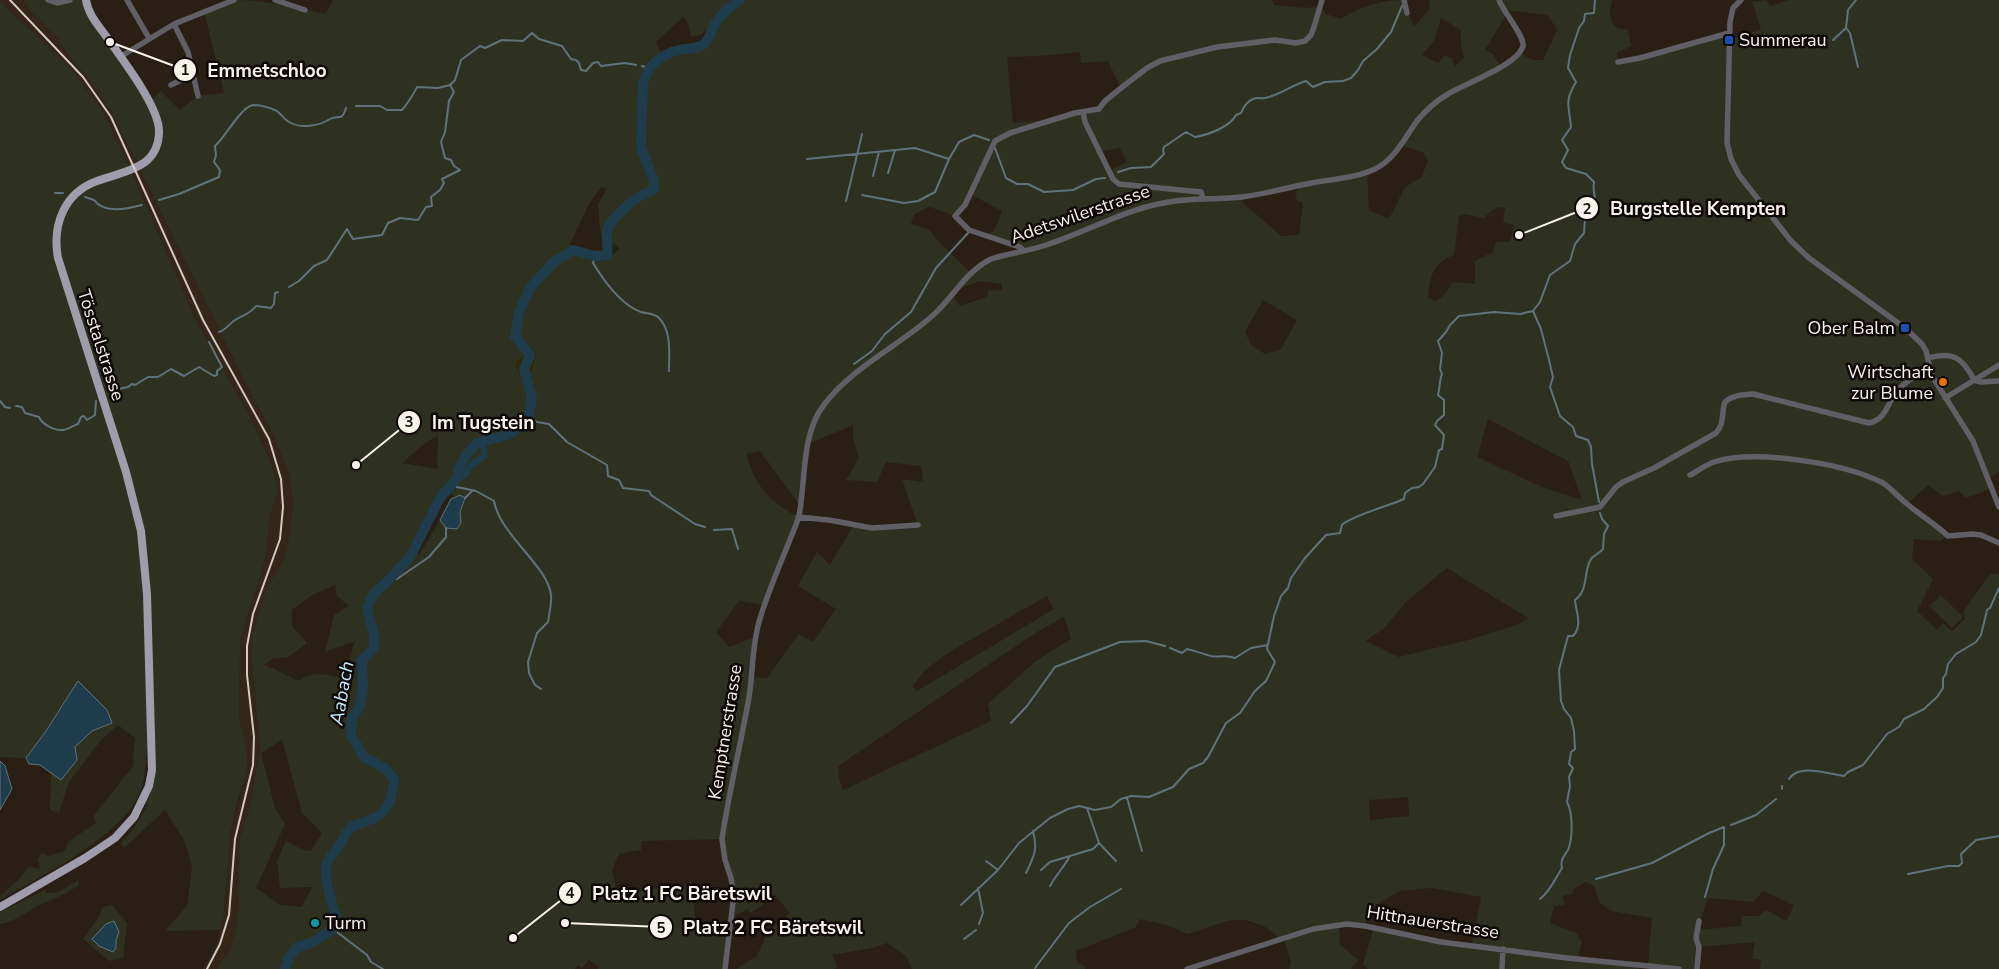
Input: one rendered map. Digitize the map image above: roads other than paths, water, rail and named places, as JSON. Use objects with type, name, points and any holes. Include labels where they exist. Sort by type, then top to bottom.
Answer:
[{"type":"main road","name":"Tösstalstrasse","points":[[0,907],[85,858],[115,838],[134,817],[148,786],[152,770],[147,594],[141,531],[126,472],[58,258],[56,243],[57,228],[62,212],[77,193],[97,181],[139,167],[149,158],[157,146],[159,131],[157,116],[92,16],[86,0]]},
{"type":"street","points":[[48,0],[57,3],[70,0]]},
{"type":"street","points":[[127,0],[149,38]]},
{"type":"street","points":[[120,57],[174,24],[234,0]]},
{"type":"street","points":[[275,0],[305,10]]},
{"type":"street","points":[[1024,251],[1013,244],[969,230],[955,216],[965,205],[995,141],[1010,134],[1075,113],[1099,109],[1105,101],[1146,68],[1160,61],[1217,48],[1275,40],[1296,43],[1305,41],[1311,35],[1322,0]]},
{"type":"street","points":[[1404,0],[1407,13]]},
{"type":"street","name":"Adetswilerstrasse","points":[[800,506],[808,444],[813,425],[830,397],[853,376],[937,312],[978,266],[991,259],[1060,240],[1130,211],[1172,201],[1203,198],[1236,198],[1256,195],[1352,176],[1377,168],[1392,156],[1418,120],[1436,102],[1501,67],[1522,49],[1522,37],[1506,15],[1499,0]]},
{"type":"street","points":[[1741,0],[1733,8],[1729,32],[1727,142],[1730,159],[1739,175],[1800,250],[1915,336],[1924,347],[1936,384],[1973,441],[1999,507]]},
{"type":"street","points":[[174,24],[188,52],[198,96]]},
{"type":"street","points":[[1618,62],[1729,32]]},
{"type":"street","points":[[171,85],[193,74]]},
{"type":"street","points":[[1083,112],[1085,122],[1113,179],[1119,184],[1176,191],[1198,191],[1201,192],[1203,198]]},
{"type":"street","points":[[1928,358],[1946,355],[1962,360],[1974,380],[1980,382],[1999,381]]},
{"type":"street","points":[[1945,398],[1999,365]]},
{"type":"street","points":[[1556,516],[1600,507],[1616,487],[1623,482],[1654,468],[1716,433],[1721,428],[1725,402],[1730,398],[1738,395],[1752,394],[1869,422],[1876,421],[1882,416],[1903,386],[1922,372],[1931,368]]},
{"type":"street","points":[[1690,475],[1711,462],[1731,458],[1769,458],[1811,462],[1838,468],[1885,484],[1948,536],[1981,535],[1999,543]]},
{"type":"street","name":"Kemptnerstrasse","points":[[725,969],[734,894],[723,853],[724,827],[748,697],[757,628],[798,517],[800,506]]},
{"type":"street","points":[[798,517],[829,520],[872,528],[918,525]]},
{"type":"street","points":[[1697,969],[1699,947],[1696,938],[1699,921]]},
{"type":"street","name":"Hittnauerstrasse","points":[[1187,969],[1313,929],[1339,924],[1365,926],[1441,942],[1679,969]]},
{"type":"street","points":[[1502,969],[1503,949]]},
{"type":"water","points":[[460,495],[465,498],[460,512],[461,523],[457,529],[446,528],[440,520],[451,499]]},
{"type":"water","points":[[78,681],[107,710],[112,723],[92,731],[75,747],[77,760],[61,780],[40,765],[29,764],[26,758]]},
{"type":"water","points":[[0,761],[5,766],[12,789],[0,810]]},
{"type":"water","points":[[114,921],[119,932],[116,948],[113,952],[99,946],[92,939],[106,924]]},
{"type":"waterway","name":"Aabach","points":[[285,969],[288,959],[296,948],[313,942],[333,929],[337,918],[327,881],[326,867],[328,860],[352,827],[380,814],[390,801],[394,779],[386,769],[364,757],[351,735],[352,719],[359,707],[363,690],[362,660],[374,648],[374,635],[367,609],[374,593],[410,557],[440,498],[458,477],[459,469],[467,454],[477,443],[507,435],[521,426],[529,416],[532,398],[524,369],[530,355],[515,336],[519,312],[530,288],[554,262],[573,250],[595,256],[607,255],[607,233],[610,224],[633,201],[654,189],[654,181],[641,147],[643,83],[651,67],[661,58],[672,52],[704,44],[720,17],[740,0]]},
{"type":"waterway","points":[[961,905],[998,870],[1019,843],[1050,818],[1079,806],[1095,810],[1111,807],[1121,799],[1131,796],[1149,797],[1173,787],[1189,769],[1203,763],[1226,723],[1240,713],[1255,691],[1266,681],[1275,662],[1267,649],[1274,616],[1281,596],[1288,588],[1291,578],[1305,558],[1326,535],[1340,533],[1342,525],[1346,522],[1404,499],[1405,493],[1423,484],[1435,467],[1439,450],[1442,449],[1444,435],[1435,425],[1444,415],[1444,400],[1438,395],[1442,374],[1440,369],[1442,353],[1438,341],[1459,316],[1494,312],[1520,314],[1533,311],[1540,302],[1550,275],[1570,261],[1575,244],[1584,233],[1585,218],[1594,208],[1596,201],[1594,182],[1586,174],[1566,168],[1562,162],[1568,150],[1562,140],[1571,127],[1569,99],[1576,82],[1568,68],[1570,55],[1585,14],[1594,13],[1595,0]]},
{"type":"waterway","points":[[1833,40],[1846,28],[1848,10],[1856,0]]},
{"type":"waterway","points":[[1118,172],[1131,168],[1151,167],[1164,154],[1164,147],[1186,132],[1195,137],[1218,130],[1241,113],[1247,103],[1253,99],[1270,97],[1306,81],[1313,87],[1325,82],[1343,81],[1351,78],[1363,61],[1377,49],[1391,32],[1402,6]]},
{"type":"waterway","points":[[1847,29],[1850,33],[1858,67]]},
{"type":"waterway","points":[[356,106],[380,106],[387,110],[402,110],[417,87],[438,88],[450,85],[455,80],[461,60],[480,46],[485,48],[502,40],[523,41],[532,33],[539,39],[562,46],[571,59],[579,63],[581,70],[586,71],[593,63],[598,62],[601,66],[625,63],[636,65]]},
{"type":"waterway","points":[[642,66],[649,68]]},
{"type":"waterway","points":[[289,287],[299,281],[314,266],[327,260],[347,229],[353,239],[382,235],[388,223],[400,218],[418,220],[426,207],[432,206],[431,197],[440,190],[444,183],[442,179],[460,170],[454,166],[451,160],[445,158],[441,142],[445,132],[449,101],[454,92],[450,85]]},
{"type":"waterway","points":[[159,200],[179,194],[219,177],[220,170],[214,162],[216,155],[215,146],[248,107],[256,105],[270,108],[278,112],[289,122],[304,126],[315,125],[341,117],[346,108]]},
{"type":"waterway","points":[[846,201],[862,134]]},
{"type":"waterway","points":[[862,195],[904,203],[918,201],[935,192],[949,159],[959,142],[974,135],[989,140]]},
{"type":"waterway","points":[[807,159],[915,148],[949,159]]},
{"type":"waterway","points":[[995,148],[1006,178],[1017,184],[1028,184],[1044,192],[1073,190],[1096,179],[1105,178]]},
{"type":"waterway","points":[[888,173],[895,150]]},
{"type":"waterway","points":[[873,176],[879,152]]},
{"type":"waterway","points":[[55,193],[63,193]]},
{"type":"waterway","points":[[85,197],[110,209],[123,209],[142,205]]},
{"type":"waterway","points":[[854,364],[872,351],[885,334],[911,312],[936,268],[968,233]]},
{"type":"waterway","points":[[595,256],[593,263],[608,285],[620,298],[634,309],[657,316],[663,323],[669,343],[669,371]]},
{"type":"waterway","points":[[219,332],[235,320],[249,313],[256,306],[271,308],[274,304],[275,293],[278,292]]},
{"type":"waterway","points":[[1533,311],[1541,329],[1549,360],[1553,377],[1550,387],[1560,416],[1573,427],[1576,436],[1588,440],[1591,447],[1599,502]]},
{"type":"waterway","points":[[109,391],[128,387],[132,384],[135,385],[148,377],[158,377],[171,369],[184,376],[199,367],[214,376],[217,375],[217,371],[222,367],[209,342]]},
{"type":"waterway","points":[[0,401],[5,407],[10,408]]},
{"type":"waterway","points":[[16,406],[22,407],[25,413],[39,417],[49,426],[63,430],[78,424],[81,417],[84,416],[87,420],[95,415],[96,401]]},
{"type":"waterway","points":[[529,416],[537,422],[549,424],[567,442],[607,465],[608,476],[619,480],[623,488],[649,491],[651,495],[695,524],[705,527]]},
{"type":"waterway","points":[[458,477],[465,475],[470,466],[485,455],[482,441]]},
{"type":"waterway","points":[[452,486],[476,491],[494,501],[498,514],[505,526],[542,573],[548,584],[551,595],[548,622],[537,633],[528,662],[529,673],[535,685],[541,689]]},
{"type":"waterway","points":[[465,498],[472,491]]},
{"type":"waterway","points":[[1540,899],[1550,888],[1562,868],[1562,860],[1568,850],[1571,839],[1572,826],[1567,802],[1570,786],[1569,777],[1573,768],[1569,764],[1571,752],[1575,749],[1574,731],[1571,718],[1561,701],[1559,670],[1568,636],[1573,636],[1578,628],[1575,600],[1584,586],[1591,559],[1603,549],[1604,534],[1608,526],[1600,513]]},
{"type":"waterway","points":[[389,580],[397,579],[429,557],[446,537],[446,528]]},
{"type":"waterway","points":[[714,530],[732,529],[738,549]]},
{"type":"waterway","points":[[1789,779],[1794,774],[1807,770],[1844,776],[1863,765],[1887,734],[1899,727],[1904,719],[1924,709],[1937,697],[1943,688],[1943,678],[1948,664],[1956,654],[1976,642],[1981,635],[1987,610],[1990,608],[1999,588]]},
{"type":"waterway","points":[[1011,723],[1027,706],[1055,667],[1120,642],[1146,641],[1165,646]]},
{"type":"waterway","points":[[1170,648],[1182,653],[1187,649],[1211,656],[1235,658],[1251,648],[1268,645]]},
{"type":"waterway","points":[[1127,798],[1142,851]]},
{"type":"waterway","points":[[1731,825],[1756,815],[1776,799]]},
{"type":"waterway","points":[[1087,808],[1099,843],[1116,861]]},
{"type":"waterway","points":[[1596,879],[1652,863],[1724,827],[1724,845],[1713,869],[1705,897]]},
{"type":"waterway","points":[[1026,873],[1034,853],[1033,831]]},
{"type":"waterway","points":[[1908,874],[1948,866],[1959,866],[1962,863],[1961,854],[1976,840],[1999,836]]},
{"type":"waterway","points":[[1041,870],[1050,862],[1093,849],[1099,843]]},
{"type":"waterway","points":[[1050,886],[1070,856]]},
{"type":"waterway","points":[[986,861],[998,870]]},
{"type":"waterway","points":[[978,888],[983,913],[979,924]]},
{"type":"waterway","points":[[1035,968],[1069,923],[1090,907],[1121,889]]},
{"type":"waterway","points":[[333,929],[367,955],[371,962],[383,969]]},
{"type":"waterway","points":[[964,939],[976,930]]},
{"type":"railway","points":[[10,0],[83,77],[111,117],[203,320],[269,439],[281,479],[283,507],[280,539],[253,614],[247,646],[247,675],[254,737],[253,765],[235,839],[229,915],[220,944],[207,969]]},
{"type":"place","name":"Summerau","points":[[1729,40]]},
{"type":"place","name":"Emmetschloo","points":[[110,42]]},
{"type":"place","name":"Burgstelle Kempten","points":[[1519,235]]},
{"type":"place","name":"Ober Balm","points":[[1905,328]]},
{"type":"place","name":"Wirtschaft zur Blume","points":[[1943,382]]},
{"type":"place","name":"Im Tugstein","points":[[356,465]]},
{"type":"place","name":"Turm","points":[[315,923]]},
{"type":"place","name":"Platz 2 FC Bäretswil","points":[[565,923]]},
{"type":"place","name":"Platz 1 FC Bäretswil","points":[[513,938]]}]
